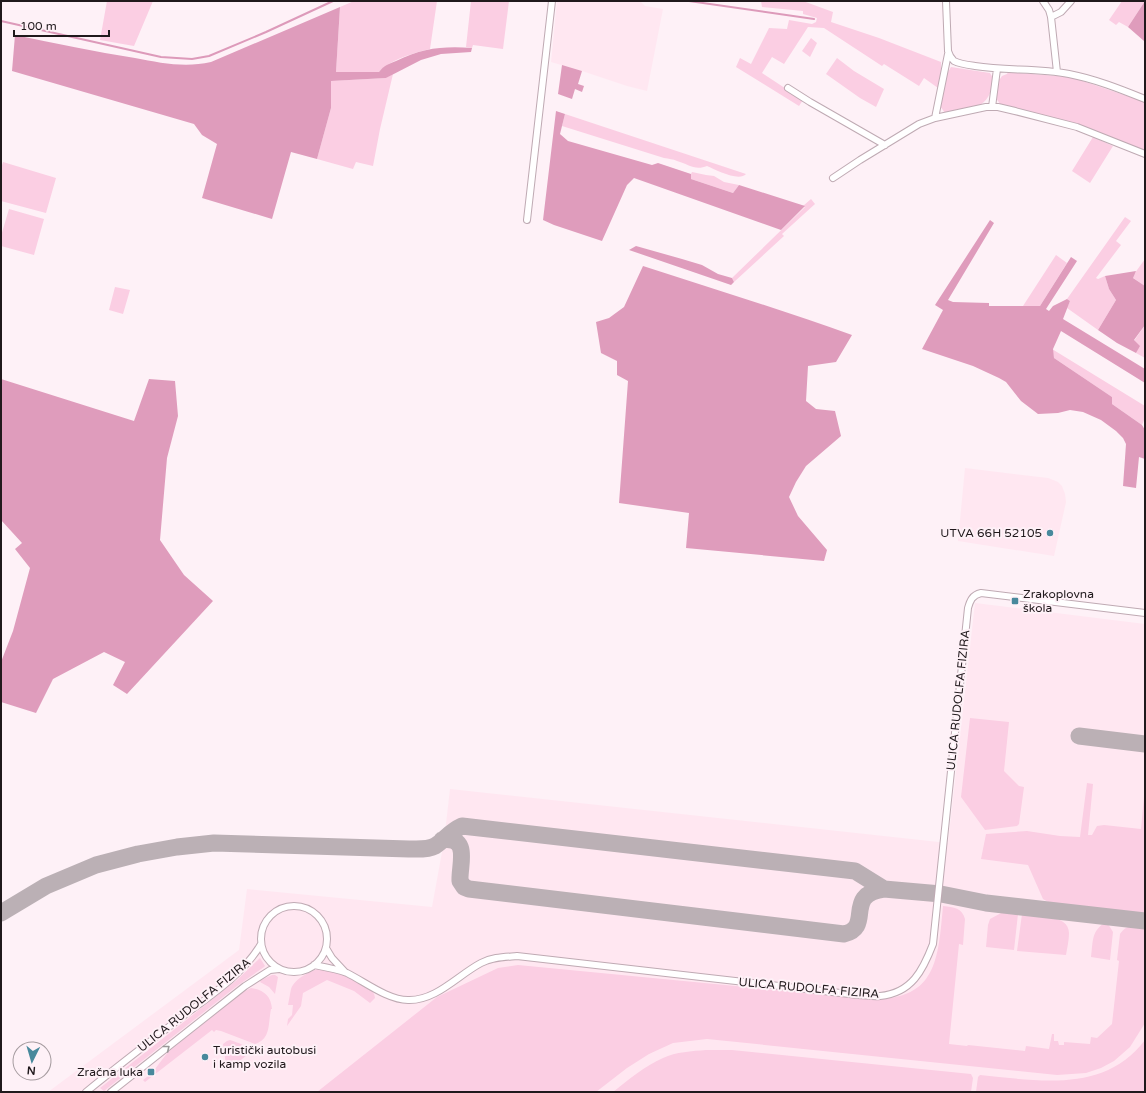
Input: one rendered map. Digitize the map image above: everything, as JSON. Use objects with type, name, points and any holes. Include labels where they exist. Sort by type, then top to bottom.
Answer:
[{"type":"street","points":[[527,220],[552,1]]},
{"type":"street","points":[[935,118],[948,54],[946,1]]},
{"type":"street","points":[[1043,1],[1049,10],[1051,17],[1057,72]]},
{"type":"street","points":[[1051,17],[1061,12],[1071,1]]},
{"type":"street","points":[[948,54],[954,61],[962,64],[997,69],[1057,72],[1093,80],[1145,98]]},
{"type":"street","points":[[992,107],[997,69]]},
{"type":"street","points":[[788,88],[816,106],[885,145]]},
{"type":"street","points":[[833,178],[919,124],[935,118],[992,107],[1037,115],[1077,127],[1145,154]]},
{"type":"street","name":"ULICA RUDOLFA FIZIRA","points":[[111,1092],[245,986],[270,970],[279,969],[289,972],[299,972],[314,965],[346,973],[397,999],[410,1000],[418,1000],[431,995],[483,962],[496,958],[517,956],[858,995],[880,996],[895,993],[908,986],[918,977],[933,944],[968,608],[971,599],[981,593],[1145,613]]},
{"type":"street","name":"ULICA RUDOLFA FIZIRA","points":[[86,1092],[239,971],[255,955],[261,944],[262,930],[270,917],[284,908],[294,907],[310,911],[320,919],[326,930],[326,948],[337,964],[346,973]]},
{"type":"street","name":"ULICA RUDOLFA FIZIRA","points":[[261,944],[266,957],[279,969]]},
{"type":"street","points":[[314,965],[323,955],[326,948]]},
{"type":"shaded area","points":[[107,1],[153,1],[134,46],[100,40]]},
{"type":"shaded area","points":[[354,1],[437,1],[430,49],[388,64],[379,72],[336,72],[340,7]]},
{"type":"shaded area","points":[[471,1],[509,1],[503,49],[473,45],[472,48],[466,47]]},
{"type":"shaded area","points":[[557,1],[633,1],[641,2],[645,6],[663,9],[647,91],[551,62]]},
{"type":"shaded area","points":[[761,1],[803,1],[833,12],[831,22],[879,38],[941,62],[942,70],[938,88],[924,78],[919,86],[884,64],[882,66],[824,28],[808,27],[784,64],[772,57],[762,73],[803,100],[799,106],[736,67],[740,58],[751,64],[769,28],[787,29],[789,20],[812,24],[816,22],[817,18],[803,14],[803,11],[762,7]]},
{"type":"shaded area","points":[[1122,1],[1145,1],[1128,27],[1119,22],[1116,25],[1109,20]]},
{"type":"shaded area","points":[[1145,1],[1145,40],[1144,41],[1128,27]]},
{"type":"shaded area","points":[[340,7],[336,72],[379,72],[387,65],[415,53],[433,49],[452,47],[472,48],[471,52],[441,54],[421,60],[386,78],[331,81],[331,108],[317,159],[291,152],[272,219],[202,198],[217,144],[202,135],[194,124],[12,71],[15,35],[154,62],[192,65],[211,62]]},
{"type":"shaded area","points":[[811,38],[817,43],[810,57],[802,51]]},
{"type":"shaded area","points":[[837,58],[854,71],[884,89],[876,107],[860,98],[826,74]]},
{"type":"shaded area","points":[[562,65],[582,71],[578,84],[584,86],[582,92],[575,89],[572,99],[558,94]]},
{"type":"shaded area","points":[[951,67],[990,73],[994,78],[992,89],[984,102],[972,108],[945,113],[940,106],[947,72]]},
{"type":"shaded area","points":[[1008,72],[1074,78],[1145,102],[1145,151],[1078,125],[1000,104],[996,98],[998,79]]},
{"type":"shaded area","points":[[393,74],[373,166],[356,162],[353,169],[317,159],[331,108],[331,81],[386,78]]},
{"type":"shaded area","points":[[556,111],[565,114],[560,134],[568,141],[652,165],[658,163],[691,174],[691,179],[733,193],[739,185],[805,206],[781,230],[634,178],[627,185],[602,241],[554,225],[543,220]]},
{"type":"shaded area","points":[[565,114],[746,174],[738,177],[707,166],[699,168],[562,126]]},
{"type":"shaded area","points":[[1093,137],[1113,146],[1090,183],[1072,171]]},
{"type":"shaded area","points":[[3,162],[56,178],[46,213],[1,201],[1,168]]},
{"type":"shaded area","points":[[692,172],[714,176],[724,182],[739,185],[733,193],[691,179]]},
{"type":"shaded area","points":[[811,199],[815,204],[782,234],[784,236],[734,282],[732,278],[805,207],[803,206]]},
{"type":"shaded area","points":[[9,209],[44,219],[34,255],[1,246],[1,236]]},
{"type":"shaded area","points":[[1125,217],[1131,221],[1116,241],[1121,245],[1096,278],[1098,279],[1105,276],[1109,289],[1116,300],[1098,330],[1067,308],[1070,301],[1067,299]]},
{"type":"shaded area","points":[[990,220],[994,223],[948,300],[953,302],[989,303],[989,306],[1040,306],[1071,257],[1077,261],[1046,309],[1049,311],[1053,306],[1067,299],[1070,301],[1063,319],[1145,369],[1145,383],[1061,331],[1053,349],[1054,358],[1112,397],[1112,404],[1142,425],[1145,430],[1145,459],[1139,457],[1136,488],[1123,486],[1126,444],[1123,438],[1101,420],[1083,412],[1070,410],[1058,413],[1038,414],[1021,401],[1006,382],[999,378],[973,366],[922,349],[943,310],[935,305]]},
{"type":"shaded area","points":[[636,246],[702,265],[718,274],[732,278],[734,282],[731,285],[629,250]]},
{"type":"shaded area","points":[[1056,255],[1067,263],[1040,306],[1023,306]]},
{"type":"shaded area","points":[[1145,259],[1145,286],[1132,277]]},
{"type":"shaded area","points":[[643,266],[852,335],[836,362],[808,366],[806,401],[816,409],[835,411],[841,436],[806,466],[789,497],[798,516],[827,550],[824,561],[686,548],[689,513],[619,503],[628,381],[617,375],[617,361],[601,353],[596,322],[609,318],[624,307]]},
{"type":"shaded area","points":[[1136,271],[1133,278],[1145,286],[1145,325],[1134,340],[1140,346],[1136,353],[1117,343],[1098,330],[1116,300],[1109,289],[1105,276]]},
{"type":"shaded area","points":[[115,287],[130,290],[123,314],[109,310]]},
{"type":"shaded area","points":[[1145,325],[1145,358],[1136,353],[1139,346],[1134,341]]},
{"type":"shaded area","points":[[1052,349],[1145,406],[1145,418],[1142,425],[1112,404],[1112,397],[1054,358]]},
{"type":"shaded area","points":[[1,379],[134,421],[149,379],[175,381],[178,416],[167,458],[160,540],[184,575],[213,601],[127,694],[113,685],[125,662],[104,652],[53,679],[36,713],[1,702],[1,662],[13,631],[30,568],[15,549],[22,543],[1,520]]},
{"type":"shaded area","points":[[965,468],[1048,478],[1058,482],[1062,486],[1066,502],[1054,556],[958,541]]},
{"type":"shaded area","points":[[975,603],[1145,624],[1145,1092],[48,1092],[239,950],[247,889],[432,907],[444,841],[450,789],[948,843]]},
{"type":"shaded area","points":[[970,718],[1009,722],[1004,771],[1019,786],[1024,787],[1019,824],[1017,826],[985,830],[961,797]]},
{"type":"shaded area","points":[[1087,783],[1093,784],[1088,835],[1092,835],[1097,826],[1104,825],[1141,829],[1145,786],[1145,915],[1050,903],[1043,899],[1028,865],[981,859],[986,834],[1027,831],[1060,836],[1080,837]]},
{"type":"shaded area","points":[[943,906],[960,910],[965,919],[963,945],[959,944],[949,1044],[1025,1051],[1026,1046],[1049,1049],[1052,1034],[1054,1034],[1054,1041],[1058,1041],[1059,1045],[1064,1045],[1064,1042],[1090,1044],[1091,1037],[1097,1038],[1112,1024],[1119,961],[1117,960],[1120,934],[1128,927],[1138,926],[1145,927],[1145,1023],[1130,1047],[1114,1061],[1101,1068],[1086,1073],[1057,1075],[707,1039],[673,1043],[649,1054],[627,1068],[596,1092],[317,1092],[437,997],[498,968],[518,965],[869,999],[891,998],[909,993],[921,985],[930,974],[939,944]]},
{"type":"shaded area","points":[[1003,912],[1018,914],[1014,950],[986,947],[990,919]]},
{"type":"shaded area","points":[[1022,914],[1051,917],[1064,922],[1068,927],[1069,933],[1066,955],[1017,951]]},
{"type":"shaded area","points":[[1103,924],[1108,924],[1113,932],[1110,960],[1091,957],[1094,935]]},
{"type":"shaded area","points":[[260,958],[265,966],[264,967],[237,986],[104,1091],[100,1088],[237,980]]},
{"type":"shaded area","points":[[321,968],[361,982],[373,992],[375,998],[370,1003],[354,991],[327,980],[303,993],[301,1006],[287,1026],[288,1019],[292,1015],[293,1005],[288,1005],[293,985],[304,976]]},
{"type":"shaded area","points":[[272,975],[278,977],[275,994],[269,987],[260,982],[261,980]]},
{"type":"shaded area","points":[[251,988],[260,990],[266,994],[271,1004],[272,1009],[268,1030],[264,1039],[255,1044],[221,1031],[216,1030],[214,1032],[212,1030],[145,1082],[143,1080],[156,1070],[155,1069],[168,1052],[243,992]]},
{"type":"shaded area","points":[[230,1040],[245,1046],[250,1053],[231,1068],[227,1067],[226,1065],[223,1044]]},
{"type":"shaded area","points":[[1145,1040],[1145,1092],[976,1092],[978,1077],[980,1075],[1048,1081],[1070,1080],[1091,1076],[1111,1069],[1129,1057]]},
{"type":"shaded area","points":[[706,1050],[732,1050],[971,1074],[973,1078],[971,1092],[613,1092],[656,1061],[679,1053]]},
{"type":"waterway","points":[[1,21],[161,57],[192,59],[209,56],[333,1]]},
{"type":"waterway","points":[[689,1],[814,19]]},
{"type":"taxiway","points":[[1079,736],[1145,744]]},
{"type":"taxiway","points":[[1,913],[46,886],[96,865],[138,854],[177,847],[214,843],[426,849],[435,846],[462,826],[855,871],[884,889],[941,894],[986,903],[1145,921]]},
{"type":"taxiway","points":[[442,840],[457,842],[460,847],[462,853],[460,881],[464,887],[469,889],[844,934],[853,930],[857,925],[861,904],[865,898],[872,892],[884,889]]},
{"type":"place","name":"UTVA 66H 52105","points":[[1050,533]]},
{"type":"place","name":"Zrakoplovna škola","points":[[1015,601]]},
{"type":"place","name":"Turistički autobusi i kamp vozila","points":[[205,1057]]},
{"type":"place","name":"Zračna luka","points":[[151,1072]]}]
